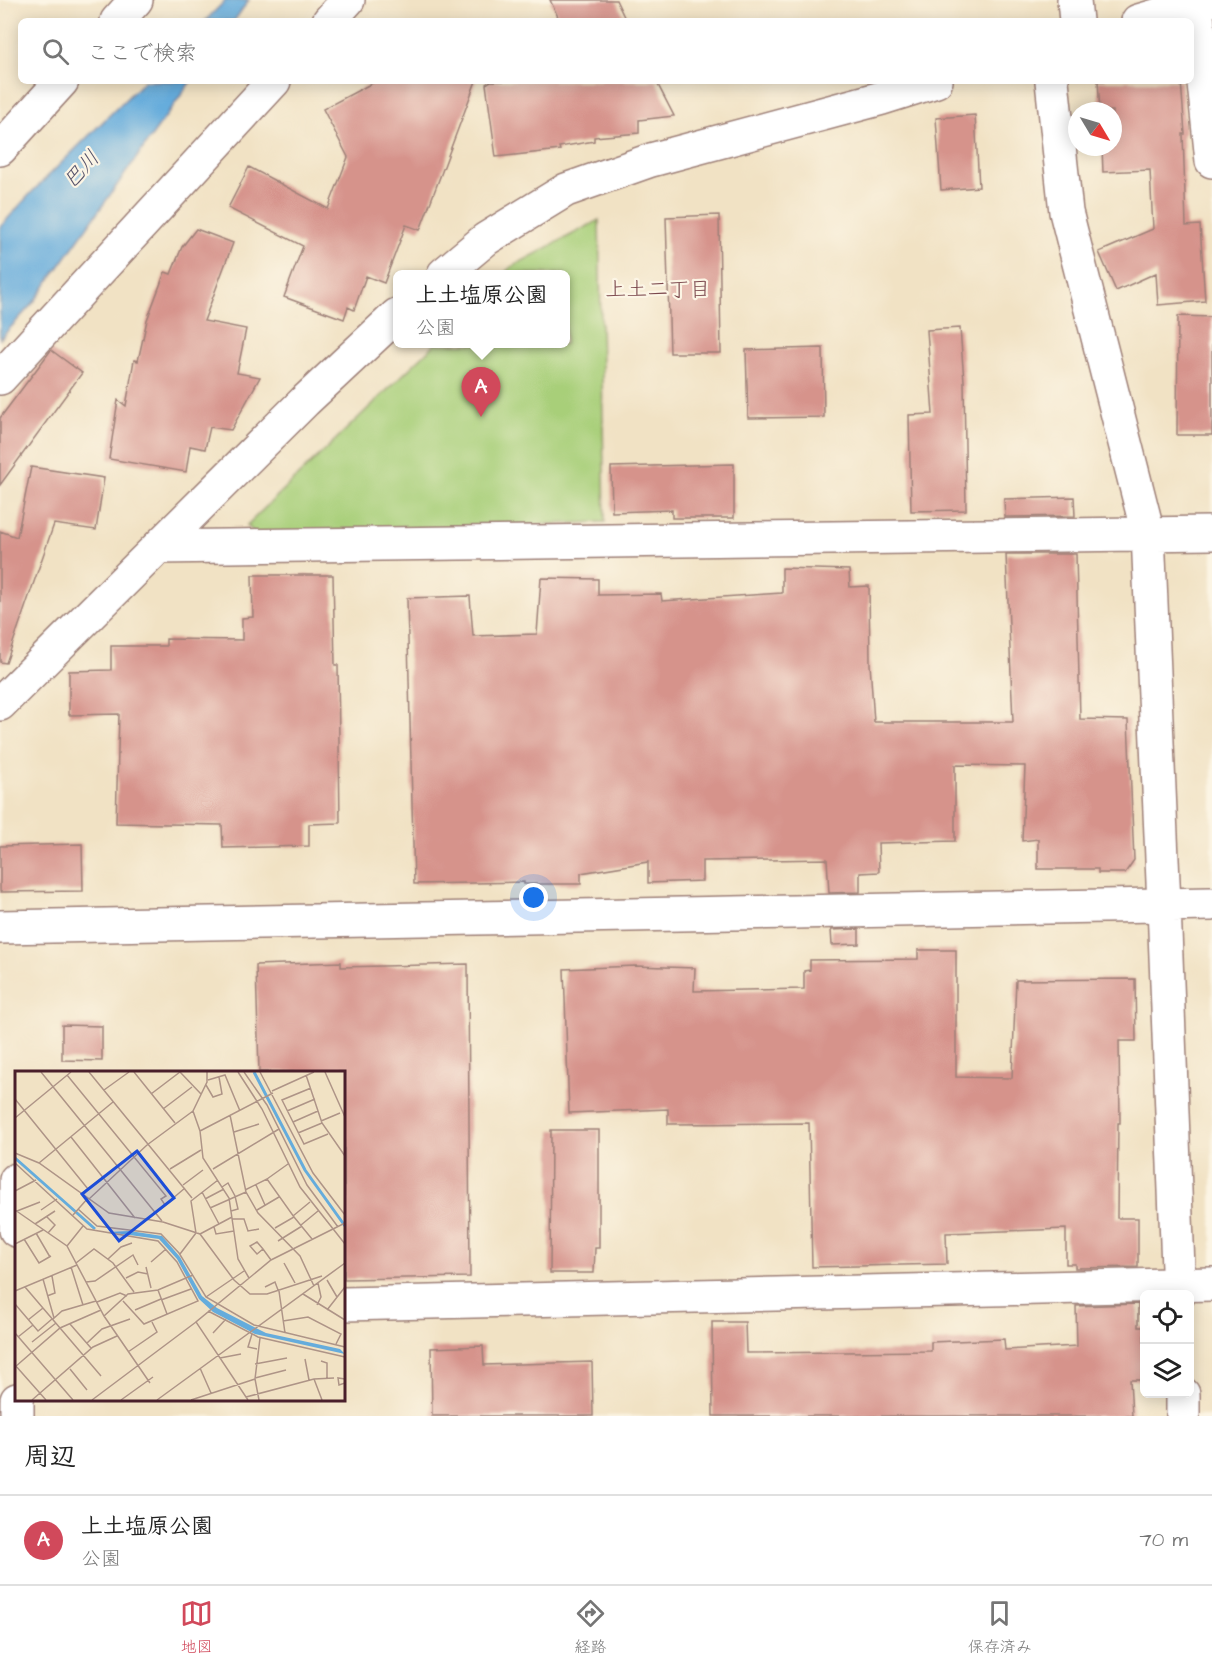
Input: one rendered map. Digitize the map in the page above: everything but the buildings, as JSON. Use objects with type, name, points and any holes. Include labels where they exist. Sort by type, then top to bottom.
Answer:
[{"type":"street","points":[[120,18],[136,0]]},
{"type":"street","points":[[332,18],[348,0]]},
{"type":"street","points":[[1074,0],[1076,18]]},
{"type":"street","points":[[1148,18],[1204,2],[1212,161]]},
{"type":"street","points":[[0,149],[59,84]]},
{"type":"street","points":[[0,378],[271,84]]},
{"type":"street","points":[[449,270],[486,238],[566,190],[651,160],[926,84]]},
{"type":"street","points":[[1052,84],[1066,212],[1148,533],[1179,1289]]},
{"type":"street","points":[[0,704],[305,401],[393,319]]},
{"type":"street","points":[[158,547],[1212,533]]},
{"type":"street","points":[[0,927],[1212,904]]},
{"type":"street","points":[[345,1304],[1179,1289],[1212,1284]]},
{"type":"street","points":[[1183,1398],[1184,1416]]},
{"type":"green space","points":[[599,220],[605,522],[255,534],[247,525],[431,348],[570,348],[570,270],[508,270]]},
{"type":"water","points":[[226,0],[249,0],[236,18],[208,18]]},
{"type":"water","name":"巴川","points":[[141,84],[189,84],[34,302],[0,339],[0,227]]},
{"type":"place","name":"上土塩原公園","points":[[481,417]]},
{"type":"district","name":"上土二丁目","points":[[658,289]]}]
